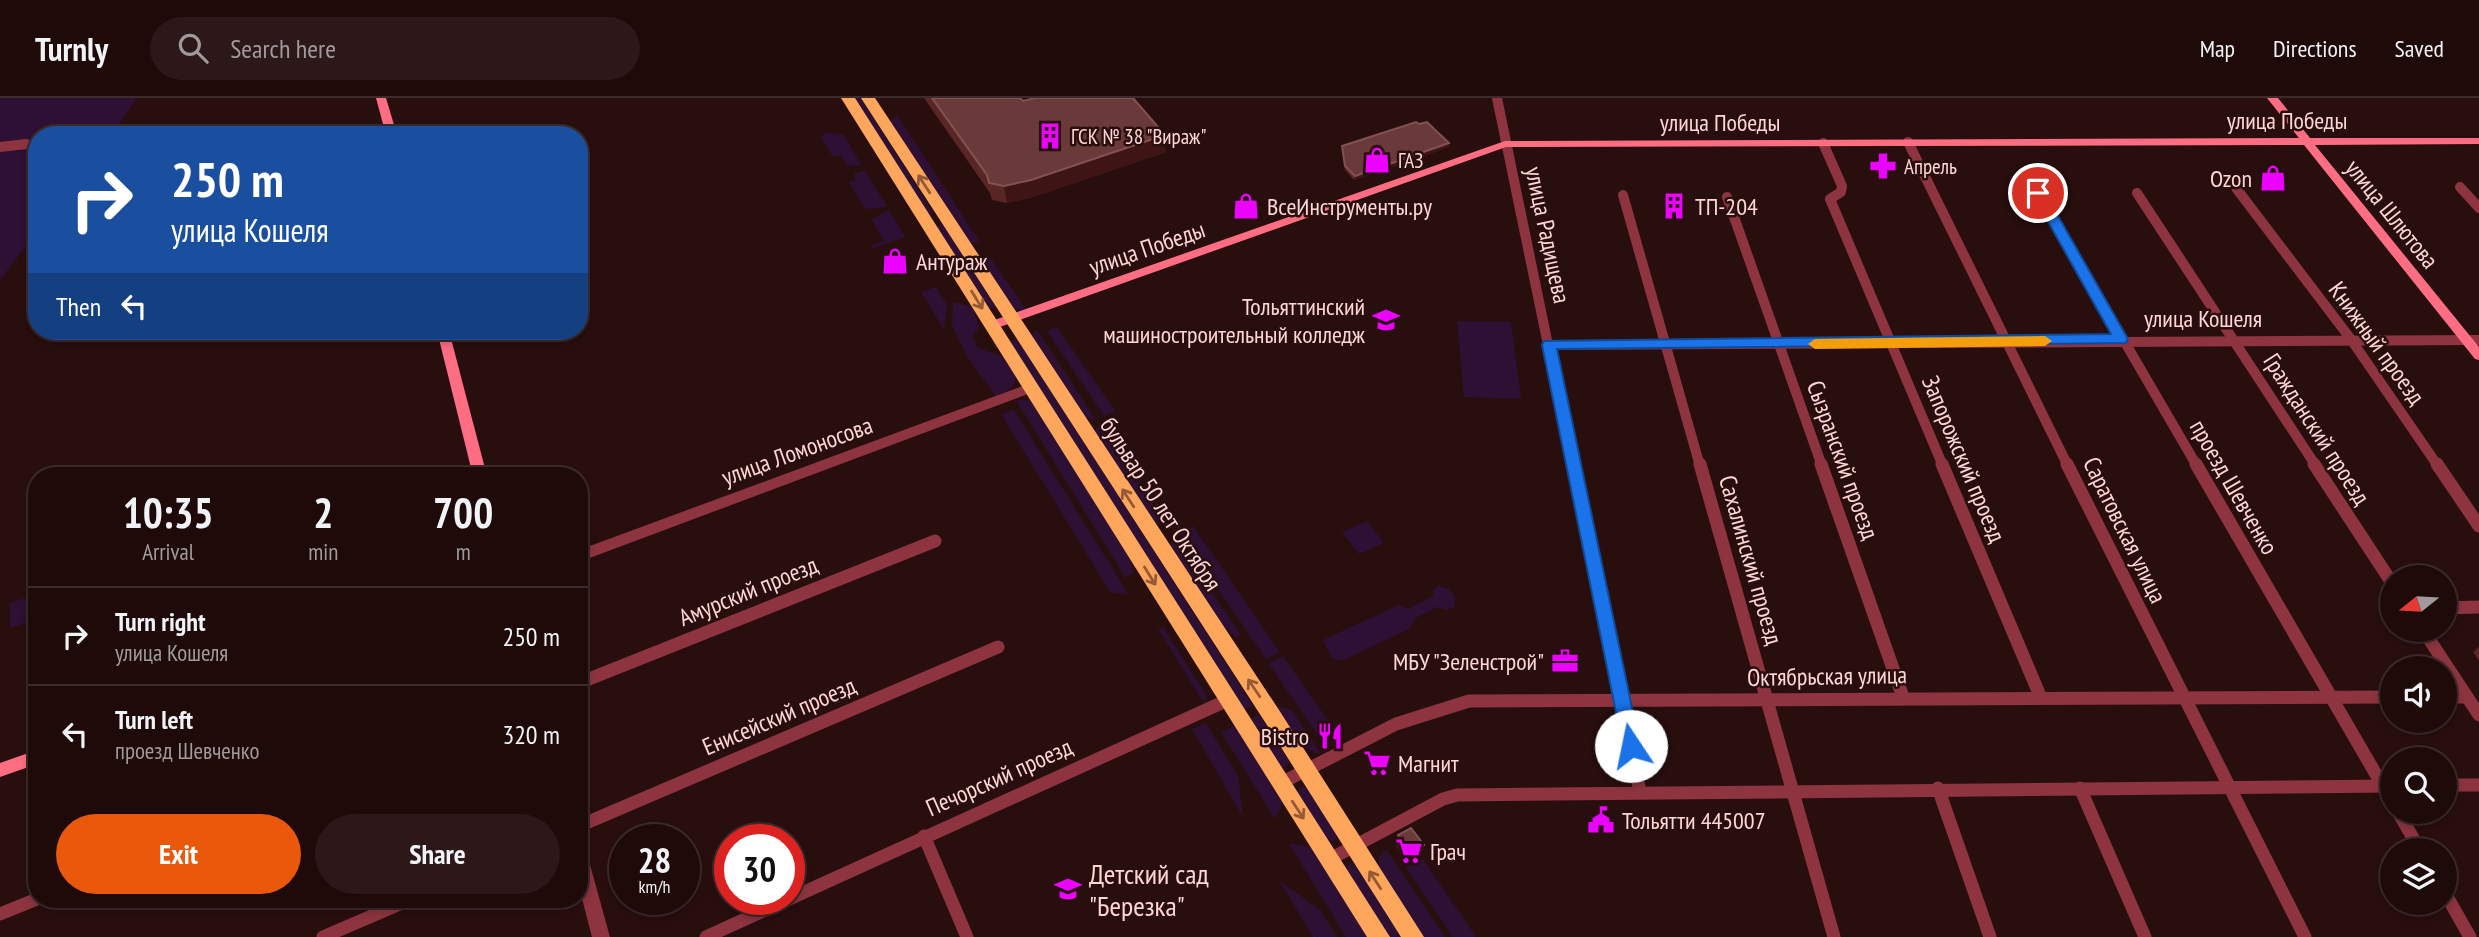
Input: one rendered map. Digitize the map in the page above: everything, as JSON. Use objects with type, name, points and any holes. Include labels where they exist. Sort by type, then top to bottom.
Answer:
[{"type":"main road","points":[[381,98],[389,126]]},
{"type":"main road","name":"бульвар 50 лет Октября","points":[[848,98],[1379,937]]},
{"type":"main road","name":"бульвар 50 лет Октября","points":[[868,98],[1413,937]]},
{"type":"main road","name":"улица Шлютова","points":[[2272,98],[2479,356]]},
{"type":"main road","name":"улица Победы","points":[[993,325],[1505,144],[2479,141]]},
{"type":"main road","points":[[927,221],[945,216]]},
{"type":"main road","points":[[445,340],[478,467]]},
{"type":"main road","points":[[0,770],[28,760]]},
{"type":"street","name":"улица Радищева","points":[[1497,98],[1640,792]]},
{"type":"street","name":"Саратовская улица","points":[[1908,142],[2182,698],[2305,937]]},
{"type":"street","name":"Запорожский проезд","points":[[1823,143],[1842,186],[1841,192],[1830,199],[2040,698]]},
{"type":"street","points":[[0,147],[26,144]]},
{"type":"street","points":[[2460,187],[2479,208]]},
{"type":"street","name":"Книжный проезд","points":[[2236,188],[2350,338],[2479,526]]},
{"type":"street","name":"проезд Шевченко","points":[[2038,193],[2331,698],[2380,774]]},
{"type":"street","name":"Гражданский проезд","points":[[2137,193],[2380,565]]},
{"type":"street","name":"Сахалинский проезд","points":[[1623,195],[1834,937]]},
{"type":"street","name":"Сызранский проезд","points":[[1727,197],[1903,697]]},
{"type":"street","name":"улица Кошеля","points":[[1549,345],[2121,339],[2479,340]]},
{"type":"street","name":"улица Ломоносова","points":[[588,553],[1031,388]]},
{"type":"street","name":"Амурский проезд","points":[[588,679],[935,541]]},
{"type":"street","points":[[2457,608],[2479,607]]},
{"type":"street","points":[[2431,642],[2479,715]]},
{"type":"street","name":"Енисейский проезд","points":[[588,822],[998,647]]},
{"type":"street","points":[[2457,697],[2467,697]]},
{"type":"street","name":"Октябрьская улица","points":[[1281,783],[1434,707],[1504,700],[2380,698]]},
{"type":"street","name":"Печорский проезд","points":[[805,891],[1228,699]]},
{"type":"street","points":[[2457,785],[2479,785]]},
{"type":"street","points":[[1330,859],[1443,799],[1457,796],[1938,788],[2380,786]]},
{"type":"street","points":[[1938,788],[1990,937]]},
{"type":"street","points":[[2080,788],[2145,937]]},
{"type":"street","points":[[924,836],[967,937]]},
{"type":"street","points":[[588,888],[601,937]]},
{"type":"street","points":[[0,914],[28,903]]},
{"type":"street","points":[[323,937],[391,908]]},
{"type":"street","points":[[2457,914],[2470,937]]},
{"type":"street","name":"Печорский проезд","points":[[706,937],[753,915]]},
{"type":"shaded area","points":[[0,98],[138,98],[117,126],[28,126],[28,243],[0,280]]},
{"type":"shaded area","points":[[853,98],[861,98],[934,214],[927,213]]},
{"type":"shaded area","points":[[897,115],[979,241],[969,244],[890,122]]},
{"type":"shaded area","points":[[825,132],[844,135],[861,165],[847,166],[841,155],[833,157],[821,137]]},
{"type":"shaded area","points":[[865,170],[887,207],[865,209],[849,182],[855,180],[855,173]]},
{"type":"shaded area","points":[[889,209],[905,237],[873,248],[871,245],[884,241],[872,220]]},
{"type":"shaded area","points":[[940,224],[944,225],[995,305],[994,309],[990,309],[937,228]]},
{"type":"shaded area","points":[[989,256],[1027,311],[1014,309],[981,262]]},
{"type":"shaded area","points":[[936,287],[947,305],[944,330],[921,292]]},
{"type":"shaded area","points":[[953,302],[973,307],[979,328],[972,336],[978,348],[1004,357],[1016,376],[1014,384],[1007,391],[996,396],[968,358],[952,326]]},
{"type":"shaded area","points":[[1457,321],[1511,322],[1521,399],[1464,397]]},
{"type":"shaded area","points":[[1057,327],[1115,411],[1104,416],[1047,331]]},
{"type":"shaded area","points":[[1037,330],[1096,420],[1084,417],[1031,336]]},
{"type":"shaded area","points":[[1013,339],[1018,340],[1253,706],[1244,710],[1010,342]]},
{"type":"shaded area","points":[[1016,400],[1028,400],[1034,405],[1127,553],[1134,573],[1125,577]]},
{"type":"shaded area","points":[[1014,410],[1129,595],[1110,592],[1001,414]]},
{"type":"shaded area","points":[[1100,424],[1167,526],[1153,523],[1094,431]]},
{"type":"shaded area","points":[[1367,521],[1384,543],[1359,554],[1342,532]]},
{"type":"shaded area","points":[[1193,526],[1280,652],[1266,659],[1179,532]]},
{"type":"shaded area","points":[[1174,536],[1241,635],[1236,638],[1212,614],[1169,546]]},
{"type":"shaded area","points":[[1439,586],[1449,589],[1455,597],[1454,607],[1447,610],[1437,607],[1414,619],[1411,628],[1344,660],[1333,659],[1323,642],[1399,605],[1408,609],[1433,596],[1433,589]]},
{"type":"shaded area","points":[[28,597],[28,622],[10,628],[10,603]]},
{"type":"shaded area","points":[[1163,627],[1207,696],[1204,703],[1158,629]]},
{"type":"shaded area","points":[[1283,656],[1332,726],[1317,734],[1268,663]]},
{"type":"shaded area","points":[[1273,705],[1292,710],[1321,754],[1304,747],[1298,741]]},
{"type":"shaded area","points":[[1259,715],[1289,761],[1287,767],[1281,767],[1249,719]]},
{"type":"shaded area","points":[[1206,723],[1238,776],[1243,817],[1192,729]]},
{"type":"shaded area","points":[[1235,726],[1283,803],[1275,819],[1221,732]]},
{"type":"shaded area","points":[[1300,787],[1307,788],[1337,835],[1334,841],[1327,840],[1297,793]]},
{"type":"shaded area","points":[[1289,843],[1313,848],[1368,937],[1346,937]]},
{"type":"shaded area","points":[[1386,849],[1445,937],[1422,937],[1379,869],[1379,858]]},
{"type":"shaded area","points":[[1423,859],[1476,937],[1453,937],[1406,868]]},
{"type":"shaded area","points":[[1350,863],[1356,866],[1402,937],[1389,937],[1346,868]]},
{"type":"shaded area","points":[[1279,880],[1320,910],[1337,937],[1313,937]]},
{"type":"building","name":"ГСК № 38 \"Вираж\"","points":[[932,98],[1020,98],[1023,101],[1035,98],[1133,98],[1165,135],[1031,180],[1004,186],[989,183],[987,175]]},
{"type":"building","name":"ГАЗ","points":[[1416,122],[1427,122],[1449,143],[1355,176],[1345,166],[1342,146]]},
{"type":"building","points":[[1411,828],[1424,845],[1411,853],[1398,835]]},
{"type":"slow traffic","points":[[1815,344],[2045,341]]},
{"type":"place","name":"ГСК № 38 \"Вираж\"","points":[[1050,136]]},
{"type":"place","name":"ГАЗ","points":[[1377,160]]},
{"type":"place","name":"Апрель","points":[[1883,166]]},
{"type":"place","name":"Ozon","points":[[2273,178]]},
{"type":"place","name":"ВсеИнструменты.ру","points":[[1246,206]]},
{"type":"place","name":"ТП-204","points":[[1674,206]]},
{"type":"place","name":"Антураж","points":[[895,261]]},
{"type":"place","name":"Тольяттинский машиностроительный колледж","points":[[1386,320]]},
{"type":"place","name":"МБУ \"Зеленстрой\"","points":[[1565,661]]},
{"type":"place","name":"Bistro","points":[[1330,736]]},
{"type":"place","name":"Магнит","points":[[1377,763]]},
{"type":"place","name":"Тольятти 445007","points":[[1601,820]]},
{"type":"place","name":"Грач","points":[[1409,851]]},
{"type":"place","name":"Детский сад \"Березка\"","points":[[1068,889]]},
{"type":"route","points":[[1631,746],[1549,345],[2121,339],[2038,193]]}]
